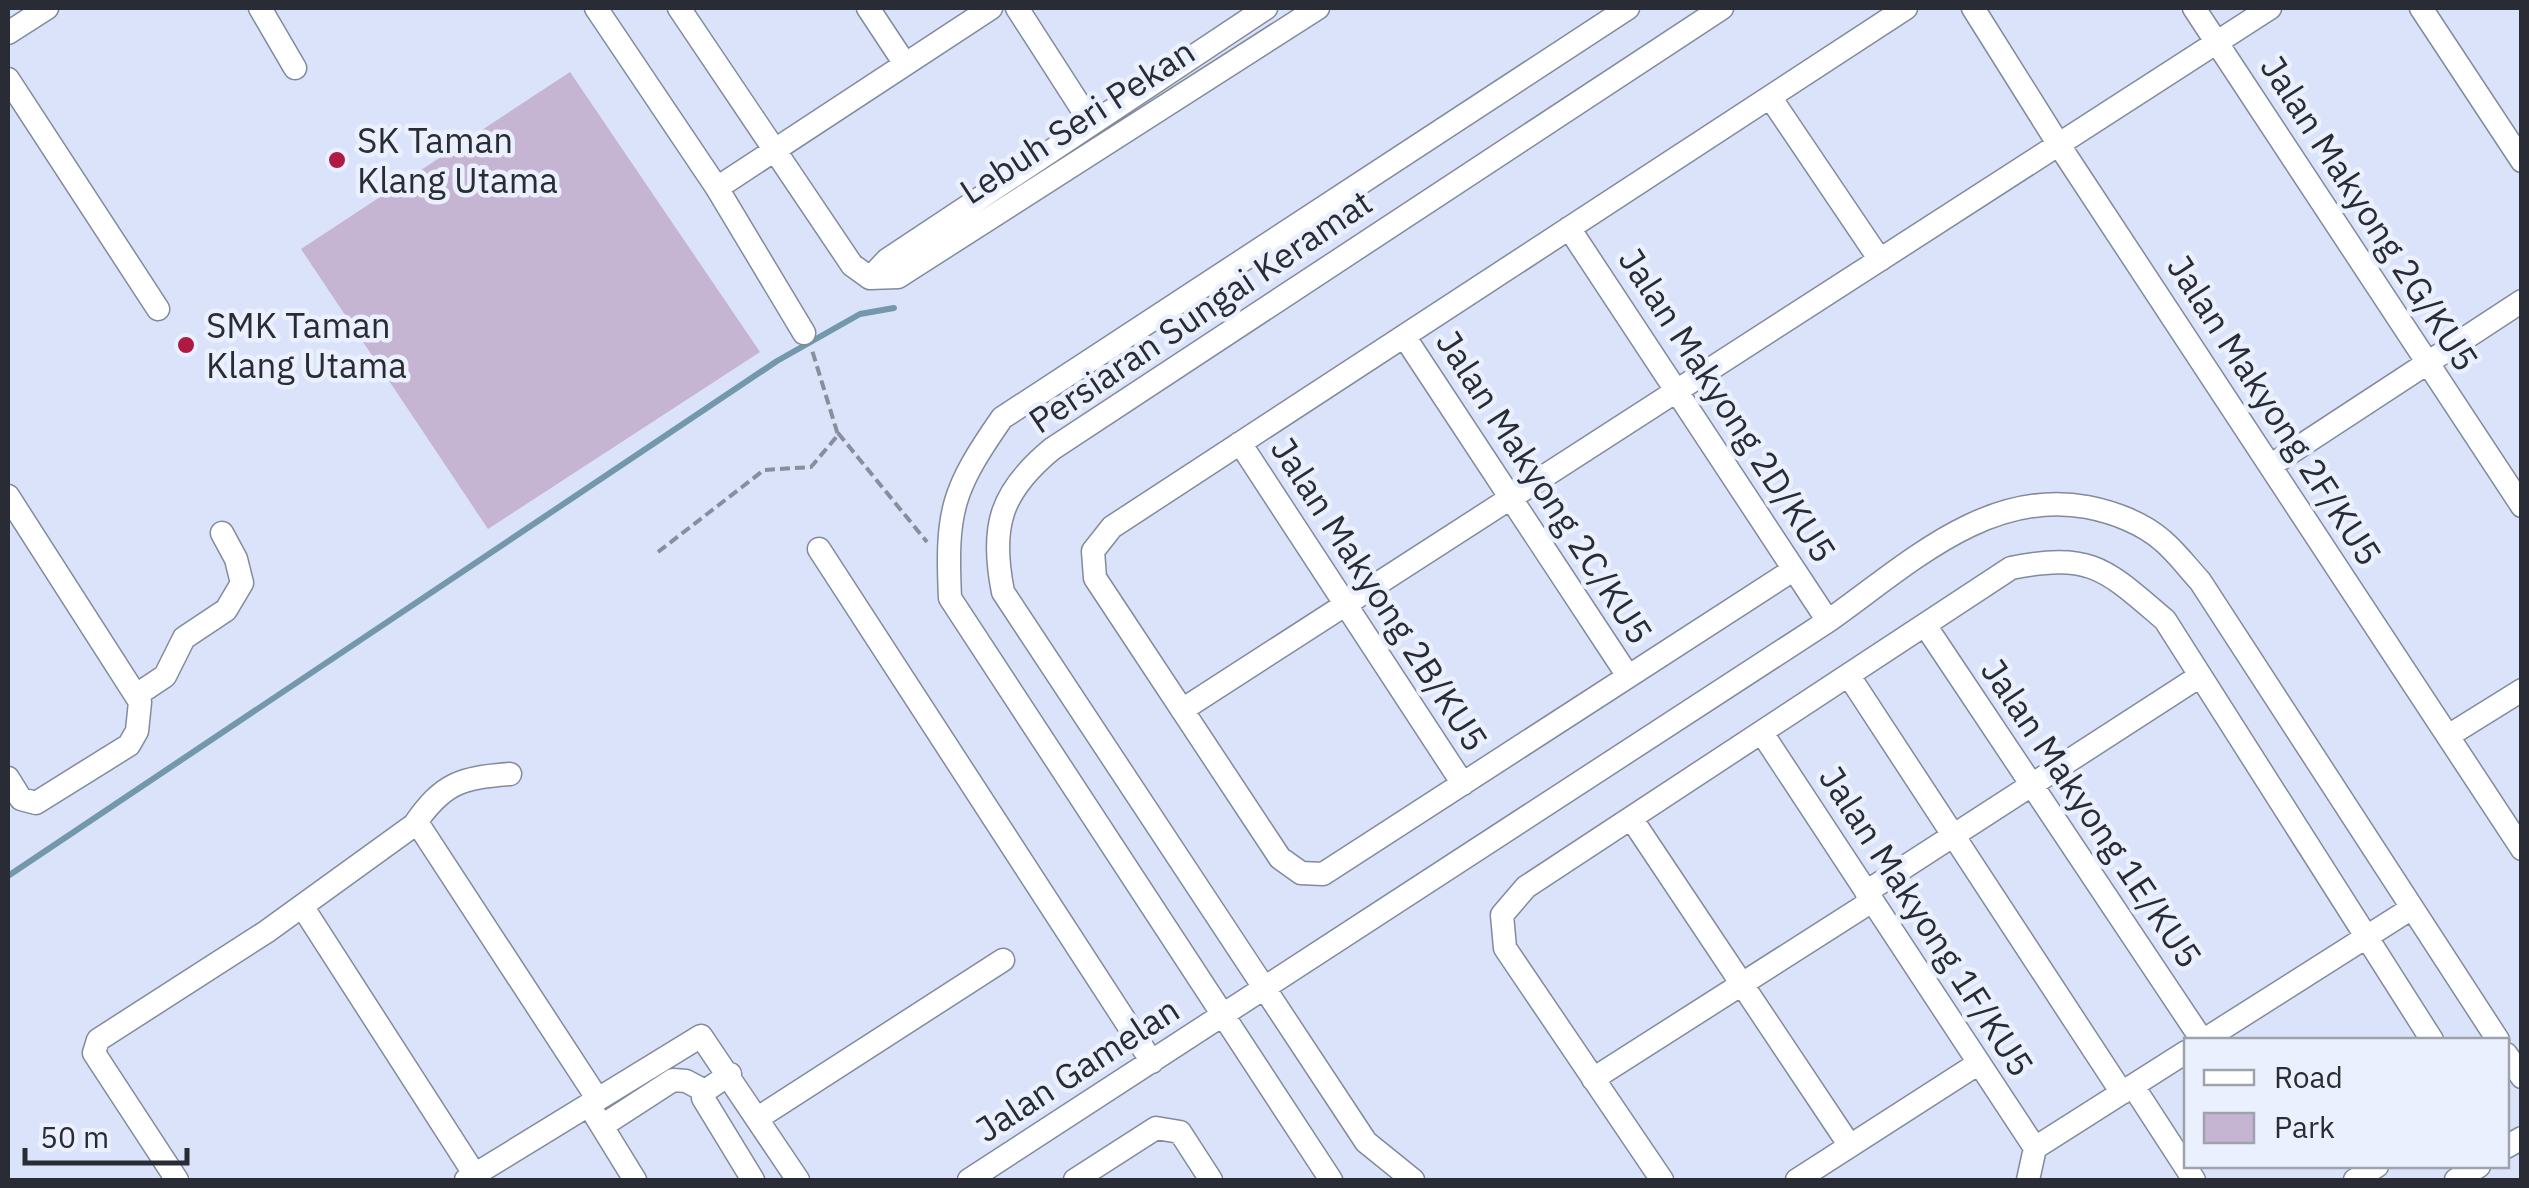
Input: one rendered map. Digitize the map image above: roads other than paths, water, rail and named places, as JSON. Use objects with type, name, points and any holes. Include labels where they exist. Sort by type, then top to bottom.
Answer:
[{"type":"street","points":[[8,34],[46,8]]},
{"type":"street","points":[[260,8],[295,68]]},
{"type":"street","points":[[596,8],[717,188],[808,342]]},
{"type":"street","points":[[680,8],[852,265],[870,278],[887,260],[1266,8]]},
{"type":"street","points":[[868,8],[905,64]]},
{"type":"street","points":[[717,188],[991,8]]},
{"type":"street","points":[[1018,8],[1091,123]]},
{"type":"street","name":"Lebuh Seri Pekan","points":[[870,278],[898,278],[1318,8]]},
{"type":"street","name":"Persiaran Sungai Keramat","points":[[1332,1180],[950,598],[947,531],[965,472],[1002,418],[1628,8]]},
{"type":"street","name":"Persiaran Sungai Keramat","points":[[1412,1180],[1366,1142],[1003,592],[995,555],[1002,508],[1023,473],[1052,449],[1722,8]]},
{"type":"street","points":[[1793,570],[1323,874],[1301,873],[1280,858],[1095,578],[1093,551],[1112,527],[1906,8]]},
{"type":"street","name":"Jalan Makyong 2F/KU5","points":[[1974,8],[2059,145],[2522,849]]},
{"type":"street","name":"Jalan Makyong 2G/KU5","points":[[2194,8],[2522,506]]},
{"type":"street","points":[[1182,710],[2270,8]]},
{"type":"street","points":[[2422,8],[2522,161]]},
{"type":"street","points":[[8,79],[158,308]]},
{"type":"street","points":[[1770,96],[1880,260]]},
{"type":"street","name":"Jalan Makyong 2D/KU5","points":[[1569,228],[1828,621]]},
{"type":"street","points":[[2270,466],[2522,301]]},
{"type":"street","name":"Jalan Makyong 2C/KU5","points":[[1404,336],[1628,676]]},
{"type":"street","name":"Jalan Makyong 2B/KU5","points":[[1240,443],[1462,784]]},
{"type":"street","points":[[8,496],[138,694],[137,731],[129,745],[36,803],[21,799],[8,778]]},
{"type":"street","name":"Jalan Gamelan","points":[[981,1177],[1828,621],[1946,538],[2000,510],[2055,502],[2113,512],[2162,540],[2200,581],[2497,1038]]},
{"type":"street","points":[[138,694],[165,676],[184,638],[226,610],[242,582],[236,559],[222,534]]},
{"type":"street","points":[[820,549],[1152,1062]]},
{"type":"street","points":[[1662,1180],[1505,948],[1502,915],[1526,887],[2011,568],[2062,558],[2113,575],[2165,620],[2431,1038]]},
{"type":"street","name":"Jalan Makyong 1E/KU5","points":[[1925,625],[2202,1038]]},
{"type":"street","points":[[1849,676],[2127,1089],[2184,1166]]},
{"type":"street","points":[[1592,1079],[1741,984],[1955,836],[2200,676]]},
{"type":"street","points":[[2448,736],[2522,690]]},
{"type":"street","name":"Jalan Makyong 1F/KU5","points":[[1762,733],[2035,1148]]},
{"type":"street","points":[[177,1180],[94,1054],[94,1046],[302,906],[414,825],[432,799],[452,785],[468,777],[510,774]]},
{"type":"street","points":[[1631,818],[1850,1146]]},
{"type":"street","points":[[414,825],[422,830],[592,1100],[602,1126],[635,1180]]},
{"type":"street","points":[[302,906],[471,1178],[659,1058],[701,1036],[798,1180]]},
{"type":"street","points":[[2206,1038],[2412,908]]},
{"type":"street","points":[[758,1118],[1002,960]]},
{"type":"street","points":[[2028,1180],[2035,1148],[2184,1053]]},
{"type":"street","points":[[659,1058],[673,1080]]},
{"type":"street","points":[[1797,1180],[1979,1062]]},
{"type":"street","points":[[730,1074],[705,1091],[702,1098],[753,1180]]},
{"type":"street","points":[[602,1126],[673,1080],[686,1081],[705,1091]]},
{"type":"street","points":[[1075,1180],[1156,1128],[1180,1132],[1211,1180]]},
{"type":"waterway","points":[[8,876],[777,361],[860,314],[894,308]]},
{"type":"place","name":"SK Taman Klang Utama","points":[[337,160]]},
{"type":"place","name":"SMK Taman Klang Utama","points":[[186,345]]}]
